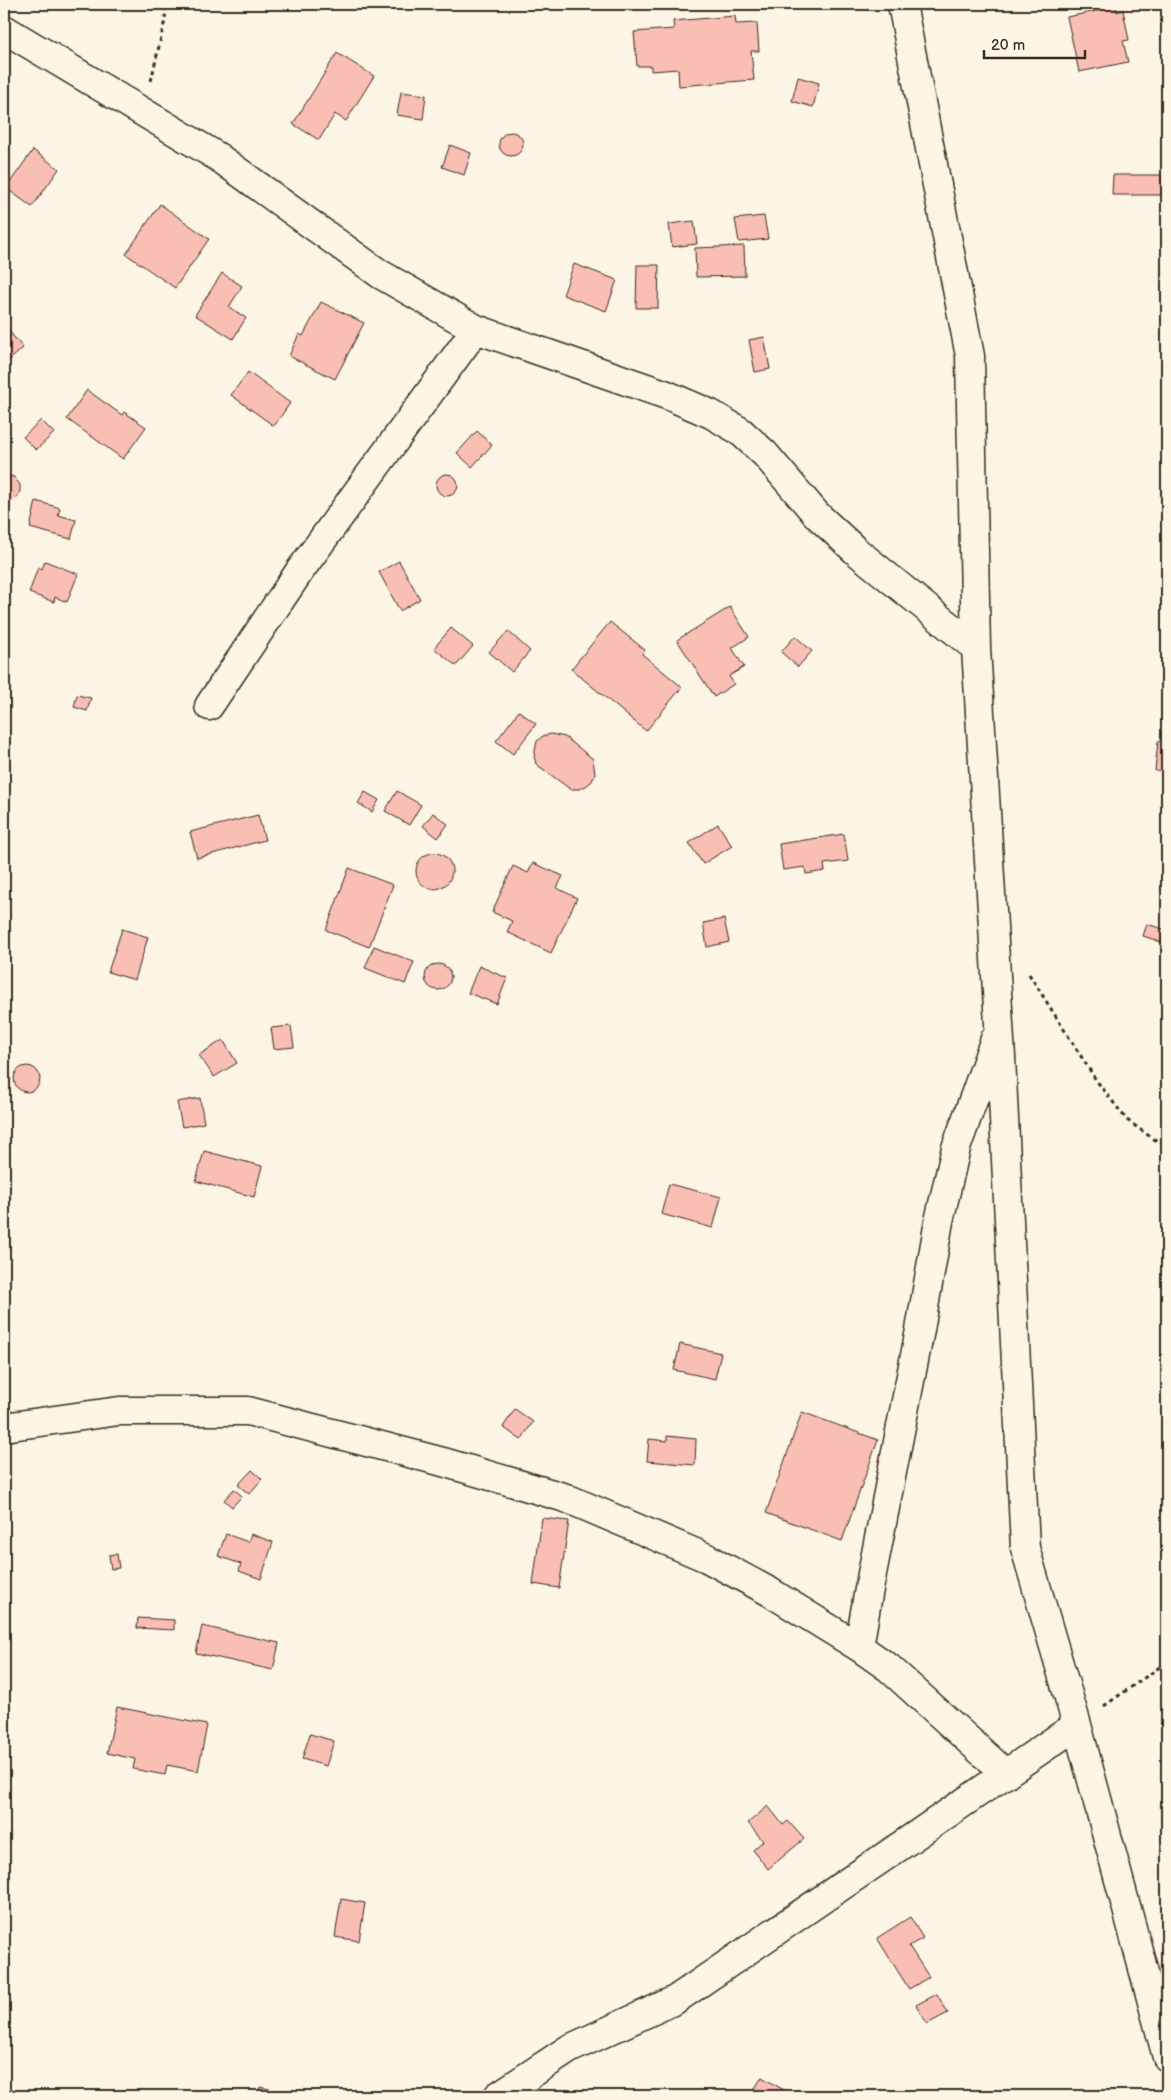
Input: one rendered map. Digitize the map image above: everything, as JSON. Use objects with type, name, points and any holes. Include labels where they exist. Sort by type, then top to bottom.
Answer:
[{"type":"street","points":[[902,4],[970,356],[976,648],[999,1026],[1025,1548],[1077,1725],[1167,2057]]},
{"type":"street","points":[[4,29],[218,157],[380,274],[476,328],[667,396],[711,414],[740,431],[765,454],[817,514],[856,551],[976,648]]},
{"type":"street","points":[[209,706],[299,572],[476,328]]},
{"type":"street","points":[[859,1646],[868,1589],[920,1330],[939,1221],[956,1148],[999,1026]]},
{"type":"street","points":[[4,1427],[119,1411],[248,1411],[443,1462],[566,1498],[707,1558],[770,1592],[859,1646],[889,1668],[1006,1774]]},
{"type":"street","points":[[498,2096],[569,2049],[674,2000],[1077,1725]]},
{"type":"path","points":[[144,113],[165,20],[166,4]]},
{"type":"path","points":[[1028,973],[1096,1080],[1127,1120],[1167,1146]]},
{"type":"path","points":[[1077,1725],[1167,1662]]},
{"type":"building","points":[[1116,7],[1117,12],[1123,10],[1129,40],[1123,41],[1128,62],[1079,72],[1067,17]]},
{"type":"building","points":[[735,16],[736,24],[757,23],[759,51],[751,51],[754,80],[679,86],[678,69],[651,71],[651,66],[637,66],[634,32],[674,29],[673,21]]},
{"type":"building","points":[[337,53],[374,76],[346,121],[335,114],[319,140],[293,124]]},
{"type":"building","points":[[798,77],[819,83],[813,107],[792,101]]},
{"type":"building","points":[[401,92],[426,95],[423,119],[397,115]]},
{"type":"building","points":[[511,132],[520,135],[523,144],[520,153],[511,156],[502,153],[499,144],[502,135]]},
{"type":"building","points":[[450,145],[471,153],[464,175],[442,167]]},
{"type":"building","points":[[33,150],[59,169],[32,207],[6,188]]},
{"type":"building","points":[[1113,175],[1161,175],[1162,195],[1112,195]]},
{"type":"building","points":[[160,204],[209,239],[175,288],[126,254]]},
{"type":"building","points":[[764,216],[768,239],[739,242],[735,219]]},
{"type":"building","points":[[694,221],[697,244],[672,247],[669,224]]},
{"type":"building","points":[[744,246],[745,276],[696,277],[695,248]]},
{"type":"building","points":[[574,264],[617,280],[606,311],[563,295]]},
{"type":"building","points":[[637,265],[659,265],[658,308],[636,308]]},
{"type":"building","points":[[222,273],[242,286],[229,307],[246,318],[233,339],[195,315]]},
{"type":"building","points":[[321,302],[364,323],[335,379],[289,356],[299,334],[303,336]]},
{"type":"building","points":[[4,325],[23,348],[4,365]]},
{"type":"building","points":[[764,337],[770,369],[755,372],[749,340]]},
{"type":"building","points":[[248,372],[290,403],[274,426],[231,395]]},
{"type":"building","points":[[87,390],[122,415],[124,412],[146,427],[123,459],[67,419]]},
{"type":"building","points":[[41,420],[54,433],[36,450],[23,437]]},
{"type":"building","points":[[477,431],[492,445],[472,467],[457,453]]},
{"type":"building","points":[[447,474],[455,477],[458,485],[455,493],[447,496],[439,493],[436,485],[439,477]]},
{"type":"building","points":[[4,475],[14,477],[20,485],[18,496],[10,502],[4,502]]},
{"type":"building","points":[[36,501],[60,508],[58,515],[76,520],[71,539],[30,528]]},
{"type":"building","points":[[45,561],[78,574],[67,602],[55,597],[54,602],[29,593],[38,567],[42,569]]},
{"type":"building","points":[[399,561],[420,599],[400,611],[379,572]]},
{"type":"building","points":[[730,607],[749,637],[732,648],[744,667],[729,676],[734,684],[714,697],[677,640]]},
{"type":"building","points":[[610,622],[645,650],[642,654],[682,687],[646,731],[571,669]]},
{"type":"building","points":[[451,628],[473,646],[456,666],[434,648]]},
{"type":"building","points":[[508,631],[530,651],[512,672],[489,652]]},
{"type":"building","points":[[795,636],[812,651],[798,667],[781,652]]},
{"type":"building","points":[[77,695],[91,698],[87,711],[74,707]]},
{"type":"building","points":[[519,711],[536,724],[513,754],[496,741]]},
{"type":"building","points":[[551,734],[565,737],[593,759],[595,774],[592,781],[586,786],[579,789],[570,789],[536,764],[534,756],[537,741],[543,736]]},
{"type":"building","points":[[1158,741],[1167,742],[1167,772],[1155,771]]},
{"type":"building","points":[[397,791],[421,805],[409,825],[385,811]]},
{"type":"building","points":[[365,792],[379,800],[372,812],[358,803]]},
{"type":"building","points":[[433,813],[448,824],[438,838],[423,826]]},
{"type":"building","points":[[258,815],[265,840],[197,858],[190,832]]},
{"type":"building","points":[[718,824],[732,846],[703,864],[689,843]]},
{"type":"building","points":[[844,834],[848,861],[824,864],[825,871],[806,874],[805,867],[783,870],[779,844]]},
{"type":"building","points":[[434,853],[441,854],[447,858],[451,864],[451,878],[447,884],[441,888],[434,889],[427,888],[421,884],[417,878],[416,871],[417,864],[421,858],[427,854]]},
{"type":"building","points":[[533,863],[563,876],[557,888],[577,898],[551,953],[507,932],[512,921],[492,912],[513,866],[528,873]]},
{"type":"building","points":[[349,868],[393,885],[369,947],[326,930]]},
{"type":"building","points":[[724,919],[729,942],[707,947],[703,923]]},
{"type":"building","points":[[1147,924],[1167,930],[1167,944],[1143,936]]},
{"type":"building","points":[[122,929],[148,937],[135,980],[108,972]]},
{"type":"building","points":[[374,946],[414,962],[405,984],[365,968]]},
{"type":"building","points":[[438,964],[447,968],[451,977],[447,986],[438,990],[429,986],[425,977],[429,968]]},
{"type":"building","points":[[479,966],[507,978],[497,1004],[468,993]]},
{"type":"building","points":[[291,1026],[294,1047],[274,1049],[271,1028]]},
{"type":"building","points":[[223,1040],[237,1063],[214,1077],[199,1055]]},
{"type":"building","points":[[27,1066],[36,1070],[40,1079],[36,1088],[27,1092],[18,1088],[14,1079],[18,1070]]},
{"type":"building","points":[[200,1098],[204,1123],[182,1127],[177,1102]]},
{"type":"building","points":[[204,1151],[262,1166],[254,1197],[196,1181]]},
{"type":"building","points":[[669,1184],[721,1197],[713,1228],[661,1214]]},
{"type":"building","points":[[680,1344],[721,1353],[715,1379],[674,1370]]},
{"type":"building","points":[[515,1409],[533,1422],[521,1440],[503,1427]]},
{"type":"building","points":[[802,1412],[878,1440],[842,1541],[766,1513]]},
{"type":"building","points":[[667,1436],[696,1439],[695,1465],[647,1461],[649,1439],[667,1441]]},
{"type":"building","points":[[252,1470],[262,1479],[249,1494],[238,1485]]},
{"type":"building","points":[[234,1489],[242,1496],[232,1507],[224,1500]]},
{"type":"building","points":[[542,1518],[569,1521],[559,1588],[533,1584]]},
{"type":"building","points":[[226,1534],[248,1542],[251,1534],[273,1542],[261,1579],[239,1571],[241,1564],[218,1556]]},
{"type":"building","points":[[117,1554],[119,1568],[111,1569],[109,1555]]},
{"type":"building","points":[[138,1618],[174,1620],[174,1630],[137,1628]]},
{"type":"building","points":[[202,1626],[279,1643],[273,1670],[196,1653]]},
{"type":"building","points":[[117,1707],[207,1725],[198,1771],[167,1765],[165,1775],[133,1769],[135,1759],[107,1753]]},
{"type":"building","points":[[310,1734],[334,1741],[326,1766],[302,1759]]},
{"type":"building","points":[[768,1806],[783,1825],[788,1821],[804,1839],[768,1869],[753,1850],[763,1841],[748,1823]]},
{"type":"building","points":[[341,1899],[365,1903],[359,1941],[335,1937]]},
{"type":"building","points":[[910,1917],[923,1938],[909,1946],[929,1977],[909,1989],[877,1938]]},
{"type":"building","points":[[937,1994],[948,2013],[927,2024],[916,2005]]},
{"type":"building","points":[[762,2077],[794,2096],[750,2096]]},
{"type":"building","points":[[260,2087],[305,2096],[258,2096]]}]
